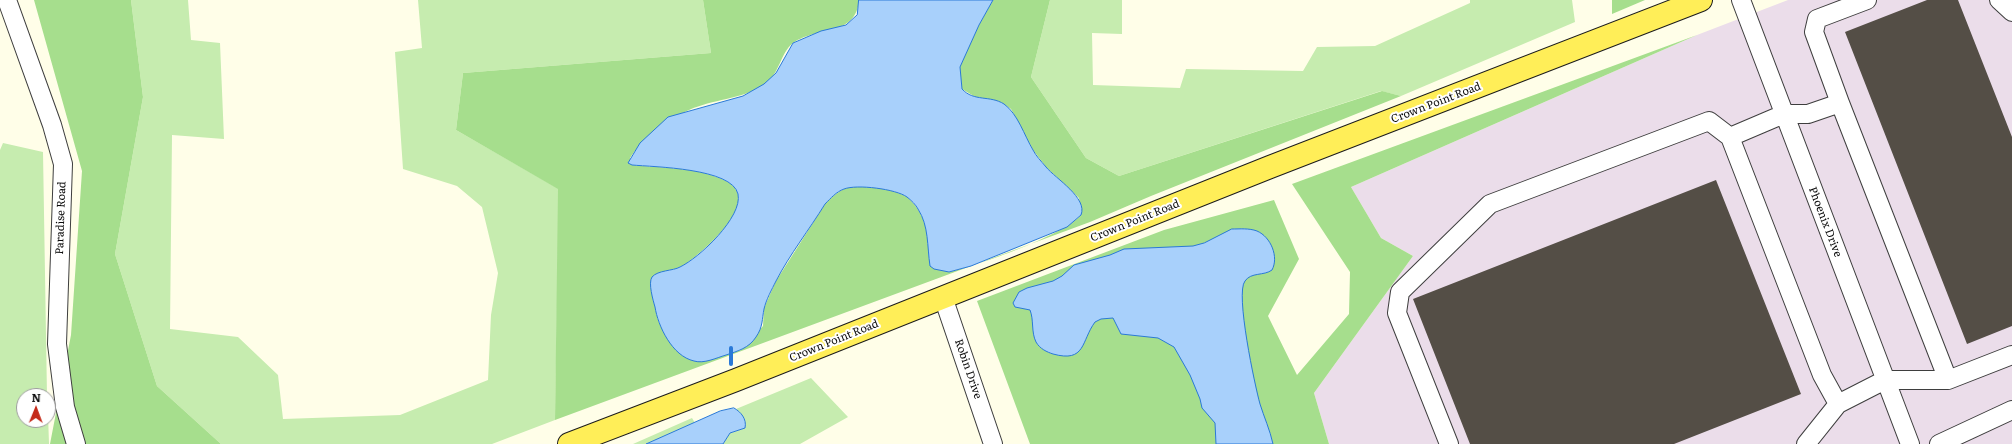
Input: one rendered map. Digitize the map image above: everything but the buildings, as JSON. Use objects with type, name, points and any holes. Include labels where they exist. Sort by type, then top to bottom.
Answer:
[{"type":"main road","name":"Crown Point Road","points":[[569,444],[1270,167],[1701,0]]},
{"type":"street","name":"Paradise Road","points":[[7,0],[52,125],[63,164],[57,344],[65,407],[76,444]]},
{"type":"street","name":"Phoenix Drive","points":[[1741,0],[1910,444]]},
{"type":"street","points":[[1867,0],[1817,19],[1814,32],[1840,103],[1948,380]]},
{"type":"street","points":[[1999,0],[2012,12]]},
{"type":"street","points":[[1730,137],[1784,114],[1808,114],[1840,103]]},
{"type":"street","points":[[1448,444],[1396,313],[1400,292],[1490,204],[1709,121],[1730,137],[1822,375],[1838,404]]},
{"type":"street","name":"Robin Drive","points":[[943,297],[991,443]]},
{"type":"street","points":[[1806,444],[1838,404],[1885,380],[1948,380],[2012,355]]},
{"type":"street","points":[[1939,444],[2012,410]]},
{"type":"shaded area","points":[[1788,0],[2012,0],[2012,444],[1329,444],[1314,393],[1413,256],[1381,238],[1351,187],[1697,35]]},
{"type":"green space","points":[[34,0],[131,0],[143,97],[115,254],[157,386],[221,444],[50,444],[53,428],[56,428],[56,413],[71,335],[82,171]]},
{"type":"green space","points":[[131,0],[188,0],[191,40],[220,43],[224,139],[172,135],[170,329],[238,337],[278,375],[283,419],[400,415],[488,380],[491,315],[498,273],[482,207],[457,186],[403,169],[395,52],[422,48],[418,0],[703,0],[711,53],[463,73],[456,130],[559,189],[555,420],[492,444],[221,444],[157,386],[115,254],[143,97]]},
{"type":"green space","points":[[703,0],[859,0],[856,12],[851,20],[834,29],[813,34],[793,43],[785,52],[777,70],[764,85],[746,94],[698,106],[681,114],[656,130],[641,144],[630,158],[632,165],[690,170],[724,180],[735,188],[738,199],[735,211],[718,236],[687,263],[663,272],[651,282],[658,320],[665,335],[676,350],[705,361],[741,350],[763,326],[764,308],[776,281],[825,204],[838,192],[850,187],[885,189],[907,197],[916,207],[923,219],[928,238],[929,258],[949,272],[976,264],[555,420],[558,189],[456,130],[463,73],[711,53]]},
{"type":"green space","points":[[993,0],[1050,0],[1031,77],[1086,158],[1119,176],[1382,91],[1401,96],[1090,222],[1029,245],[1057,232],[1081,215],[1079,198],[1046,167],[1033,150],[1011,109],[1002,103],[977,98],[962,89],[959,67]]},
{"type":"green space","points":[[1050,0],[1122,0],[1122,34],[1092,33],[1093,85],[1180,88],[1186,69],[1303,71],[1317,47],[1375,46],[1470,3],[1470,0],[1572,0],[1575,22],[1401,96],[1381,91],[1119,176],[1086,158],[1031,77]]},
{"type":"green space","points":[[1612,0],[1645,0],[1612,14]]},
{"type":"green space","points":[[1697,35],[1351,187],[1381,238],[1413,256],[1314,393],[1329,444],[1030,444],[977,301],[1164,230],[1274,200],[1299,259],[1268,316],[1297,375],[1349,314],[1350,272],[1292,184]]},
{"type":"green space","points":[[3,143],[43,152],[47,388],[16,388],[16,428],[48,428],[49,444],[0,444],[0,150]]},
{"type":"green space","points":[[811,378],[848,417],[800,444],[723,444],[730,433],[745,428],[745,421],[736,409]]},
{"type":"green space","points":[[692,418],[695,423],[646,444],[633,444]]},
{"type":"water","points":[[859,0],[993,0],[979,25],[960,67],[962,89],[972,96],[999,101],[1009,108],[1017,119],[1037,156],[1046,167],[1076,196],[1082,209],[1081,215],[1067,227],[971,266],[949,272],[934,269],[930,266],[924,222],[917,207],[909,198],[902,194],[876,188],[858,187],[841,190],[825,204],[787,261],[768,298],[764,309],[760,330],[753,341],[739,350],[710,360],[698,362],[686,358],[673,347],[659,323],[652,296],[651,280],[652,277],[658,273],[677,268],[688,262],[708,246],[727,225],[734,214],[738,203],[738,194],[733,185],[708,174],[691,170],[632,165],[628,163],[640,143],[668,117],[743,96],[764,84],[776,73],[793,43],[821,31],[846,25],[857,15]]},
{"type":"water","points":[[1232,229],[1251,229],[1262,234],[1270,243],[1275,259],[1272,270],[1251,276],[1245,281],[1242,303],[1254,379],[1260,404],[1273,444],[1216,444],[1215,423],[1202,408],[1190,375],[1174,347],[1158,338],[1121,334],[1113,318],[1101,319],[1095,322],[1077,353],[1064,356],[1053,354],[1046,351],[1036,342],[1030,310],[1015,307],[1013,303],[1019,292],[1027,288],[1053,281],[1062,276],[1074,265],[1110,255],[1124,249],[1193,246],[1204,243]]},
{"type":"water","points":[[734,408],[743,416],[745,428],[730,433],[723,444],[646,444],[720,411]]},
{"type":"waterway","points":[[731,348],[731,364]]}]
